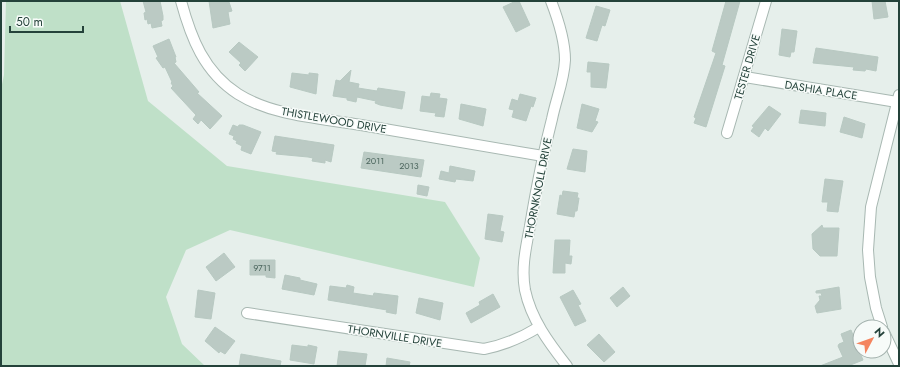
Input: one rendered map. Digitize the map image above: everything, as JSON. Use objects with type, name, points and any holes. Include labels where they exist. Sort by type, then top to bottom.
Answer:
[{"type":"street","name":"THISTLEWOOD DRIVE","points":[[181,1],[193,39],[200,55],[209,68],[238,94],[254,102],[295,114],[543,156]]},
{"type":"street","name":"THORNKNOLL DRIVE","points":[[551,1],[559,25],[565,60],[562,84],[543,156],[524,258],[524,276],[525,290],[539,327],[567,366]]},
{"type":"street","name":"TESTER DRIVE","points":[[727,133],[745,77],[766,1]]},
{"type":"street","name":"DASHIA PLACE","points":[[745,77],[898,98]]},
{"type":"street","points":[[879,319],[870,277],[868,250],[871,207],[898,98]]},
{"type":"street","name":"THORNVILLE DRIVE","points":[[247,313],[484,349],[501,346],[517,340],[539,327]]},
{"type":"street","points":[[892,349],[899,364]]},
{"type":"green space","points":[[6,1],[120,1],[148,101],[227,166],[445,202],[480,258],[474,287],[230,230],[186,250],[166,297],[182,344],[205,366],[1,366],[1,89],[4,75]]},
{"type":"building","points":[[143,1],[160,1],[163,16],[163,20],[161,21],[162,26],[152,28],[151,23],[148,24],[147,19],[145,20],[144,13],[146,12]]},
{"type":"building","points":[[209,1],[229,2],[232,11],[228,12],[230,24],[213,28]]},
{"type":"building","points":[[519,1],[530,25],[516,32],[503,7]]},
{"type":"building","points":[[726,1],[740,1],[722,65],[725,66],[706,127],[694,123],[696,118],[694,117],[716,53],[712,51]]},
{"type":"building","points":[[872,1],[885,1],[888,17],[874,19]]},
{"type":"building","points":[[596,6],[610,10],[605,26],[602,25],[597,41],[586,38]]},
{"type":"building","points":[[782,29],[797,31],[794,52],[791,52],[790,57],[779,55]]},
{"type":"building","points":[[169,39],[176,57],[176,62],[174,63],[199,92],[197,93],[222,116],[210,129],[201,120],[198,124],[193,119],[196,115],[171,88],[173,86],[171,83],[172,82],[165,67],[163,68],[156,58],[158,57],[153,46]]},
{"type":"building","points":[[239,42],[258,57],[245,71],[239,65],[241,63],[229,52]]},
{"type":"building","points":[[816,48],[878,57],[876,71],[866,69],[865,71],[853,70],[854,67],[813,63]]},
{"type":"building","points":[[588,62],[609,64],[606,88],[591,87],[591,72],[587,72]]},
{"type":"building","points":[[351,70],[349,82],[359,84],[358,88],[377,91],[378,88],[405,92],[402,109],[380,105],[375,103],[376,101],[357,97],[356,102],[347,100],[347,98],[333,96],[336,80],[340,81]]},
{"type":"building","points":[[292,73],[309,75],[309,73],[318,74],[316,94],[290,87]]},
{"type":"building","points":[[431,93],[440,94],[439,98],[447,99],[444,117],[435,116],[436,113],[420,111],[422,96],[430,97]]},
{"type":"building","points":[[520,94],[536,98],[533,107],[531,106],[526,121],[512,117],[514,110],[509,109],[512,99],[518,101]]},
{"type":"building","points":[[461,104],[486,109],[483,126],[459,119]]},
{"type":"building","points":[[582,104],[599,109],[595,121],[598,122],[592,132],[577,128]]},
{"type":"building","points":[[769,106],[781,114],[768,131],[765,128],[759,137],[751,131],[754,127],[752,126]]},
{"type":"building","points":[[801,110],[826,113],[825,126],[799,123]]},
{"type":"building","points":[[844,117],[865,124],[862,138],[840,132]]},
{"type":"building","points":[[233,125],[238,127],[239,125],[243,125],[261,132],[251,154],[241,150],[242,146],[236,143],[237,141],[233,139],[234,136],[229,134]]},
{"type":"building","points":[[275,136],[334,145],[331,162],[325,160],[325,163],[312,161],[313,158],[308,157],[276,154],[277,152],[272,151]]},
{"type":"building","points":[[573,149],[587,151],[585,172],[567,169]]},
{"type":"building","points":[[364,152],[424,160],[421,177],[361,168]]},
{"type":"building","points":[[450,166],[475,171],[473,181],[456,179],[455,182],[439,179],[441,171],[449,173]]},
{"type":"building","points":[[825,179],[843,181],[838,212],[827,211],[828,202],[822,202]]},
{"type":"building","points":[[418,185],[429,187],[427,196],[417,194]]},
{"type":"building","points":[[563,191],[578,193],[577,198],[579,198],[577,211],[575,211],[574,217],[557,214],[560,195],[562,196]]},
{"type":"building","points":[[488,214],[503,216],[500,231],[504,232],[502,242],[485,239]]},
{"type":"building","points":[[822,225],[823,228],[839,228],[837,256],[820,256],[813,249],[812,234]]},
{"type":"building","points":[[555,240],[570,240],[569,256],[572,256],[571,264],[565,263],[565,273],[553,273]]},
{"type":"building","points":[[224,253],[235,267],[216,281],[206,267]]},
{"type":"building","points":[[250,260],[275,260],[275,278],[266,277],[266,275],[250,275]]},
{"type":"building","points":[[285,275],[317,284],[314,295],[282,289]]},
{"type":"building","points":[[347,285],[354,287],[353,293],[373,296],[374,293],[398,296],[396,314],[386,312],[387,310],[328,300],[330,286],[346,288]]},
{"type":"building","points":[[623,287],[630,296],[617,307],[610,298]]},
{"type":"building","points":[[839,287],[841,309],[817,313],[815,306],[820,300],[819,296],[822,296],[821,293],[816,293],[816,291]]},
{"type":"building","points":[[198,290],[215,293],[211,319],[195,317]]},
{"type":"building","points":[[573,290],[581,304],[578,305],[586,321],[575,326],[560,297]]},
{"type":"building","points":[[493,294],[500,307],[471,323],[466,313],[480,305],[479,302]]},
{"type":"building","points":[[419,298],[443,303],[440,320],[416,313]]},
{"type":"building","points":[[215,327],[235,341],[225,354],[220,351],[219,353],[205,341]]},
{"type":"building","points":[[851,330],[852,359],[863,360],[848,366],[820,366],[843,357],[838,346],[844,342],[841,334]]},
{"type":"building","points":[[599,334],[615,352],[604,362],[587,345]]},
{"type":"building","points":[[292,345],[308,347],[308,345],[317,347],[314,364],[290,360]]},
{"type":"building","points":[[339,351],[367,354],[365,366],[337,366]]},
{"type":"building","points":[[241,354],[281,361],[280,366],[239,366]]},
{"type":"building","points":[[387,358],[410,362],[409,366],[386,366]]}]
